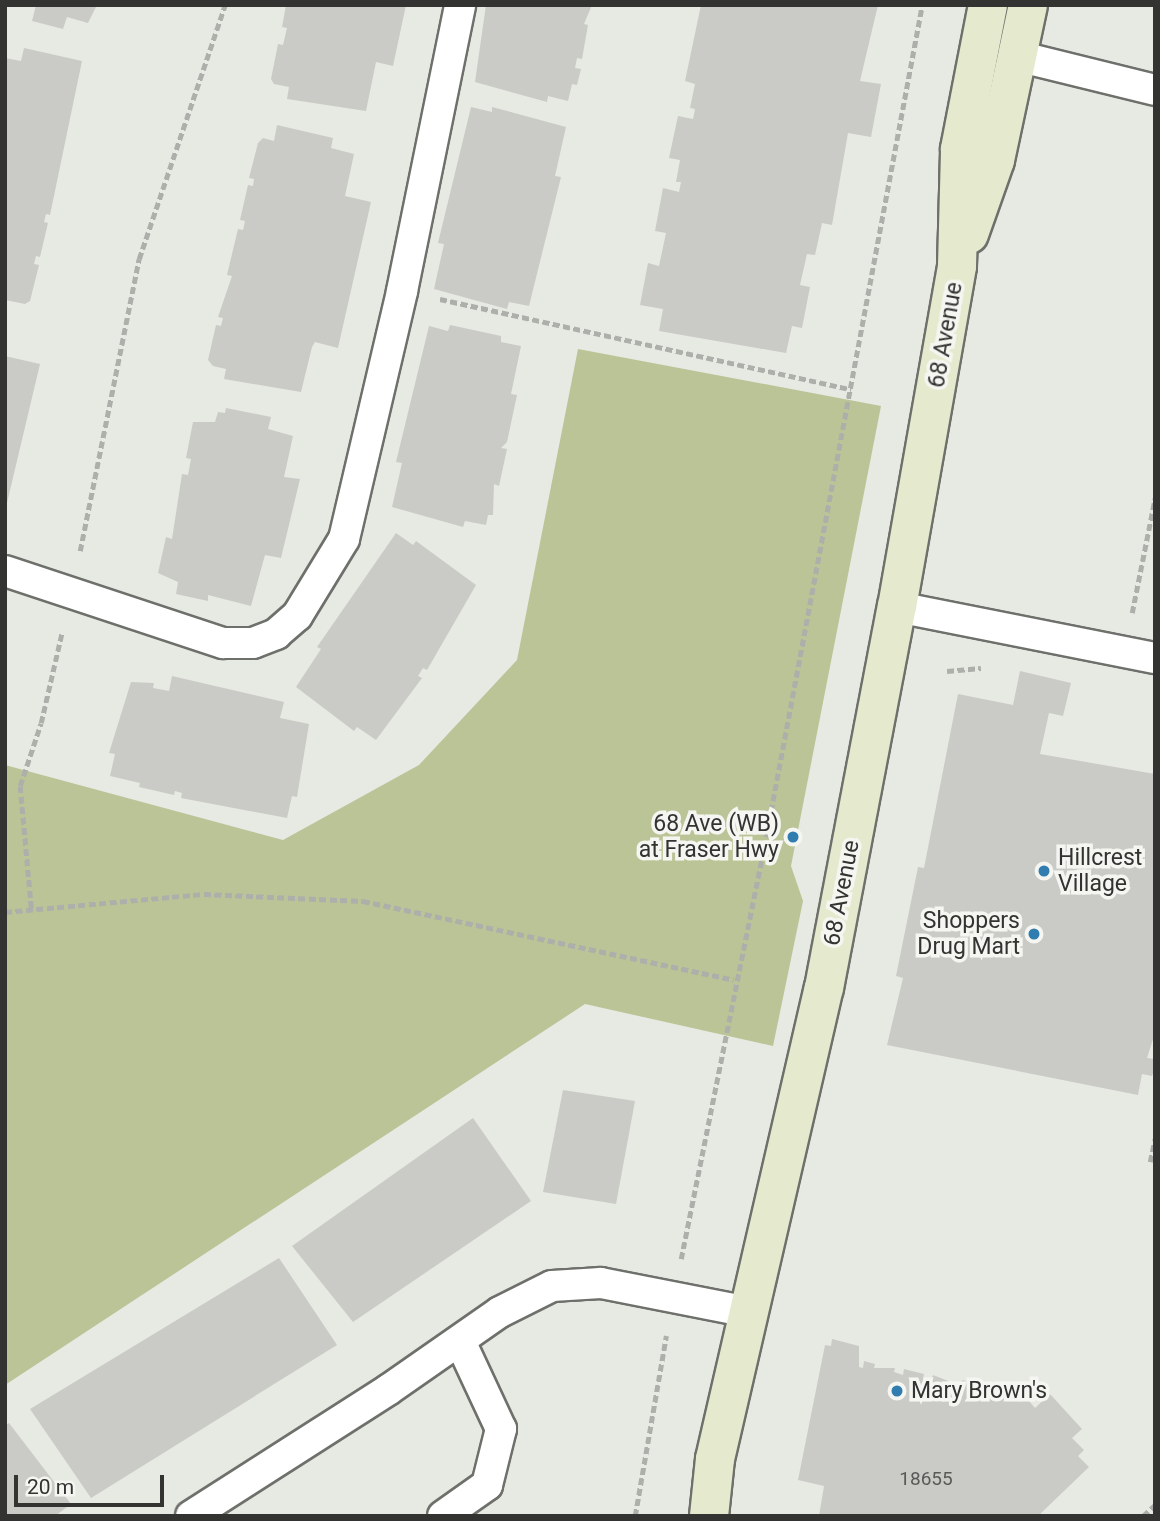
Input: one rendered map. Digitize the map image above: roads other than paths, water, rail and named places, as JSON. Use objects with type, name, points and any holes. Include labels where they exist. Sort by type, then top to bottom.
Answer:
[{"type":"street","name":"68 Avenue","points":[[709,1516],[715,1459],[824,988],[897,607],[957,266],[960,149],[988,5]]},
{"type":"street","name":"68 Avenue","points":[[957,266],[995,160],[1028,5]]},
{"type":"lane","points":[[5,571],[223,643],[253,643],[276,634],[297,616],[344,538],[402,291],[460,5]]},
{"type":"lane","points":[[1017,56],[1155,90]]},
{"type":"lane","points":[[897,607],[1155,658]]},
{"type":"lane","points":[[191,1516],[460,1341],[500,1312],[552,1286],[601,1283],[748,1312]]},
{"type":"lane","points":[[443,1516],[487,1485],[501,1429],[460,1341]]},
{"type":"place","name":"68 Ave (WB) at Fraser Hwy","points":[[793,837]]},
{"type":"place","name":"Hillcrest Village","points":[[1044,871]]},
{"type":"place","name":"Shoppers Drug Mart","points":[[1034,934]]},
{"type":"place","name":"Mary Brown's","points":[[897,1391]]}]
